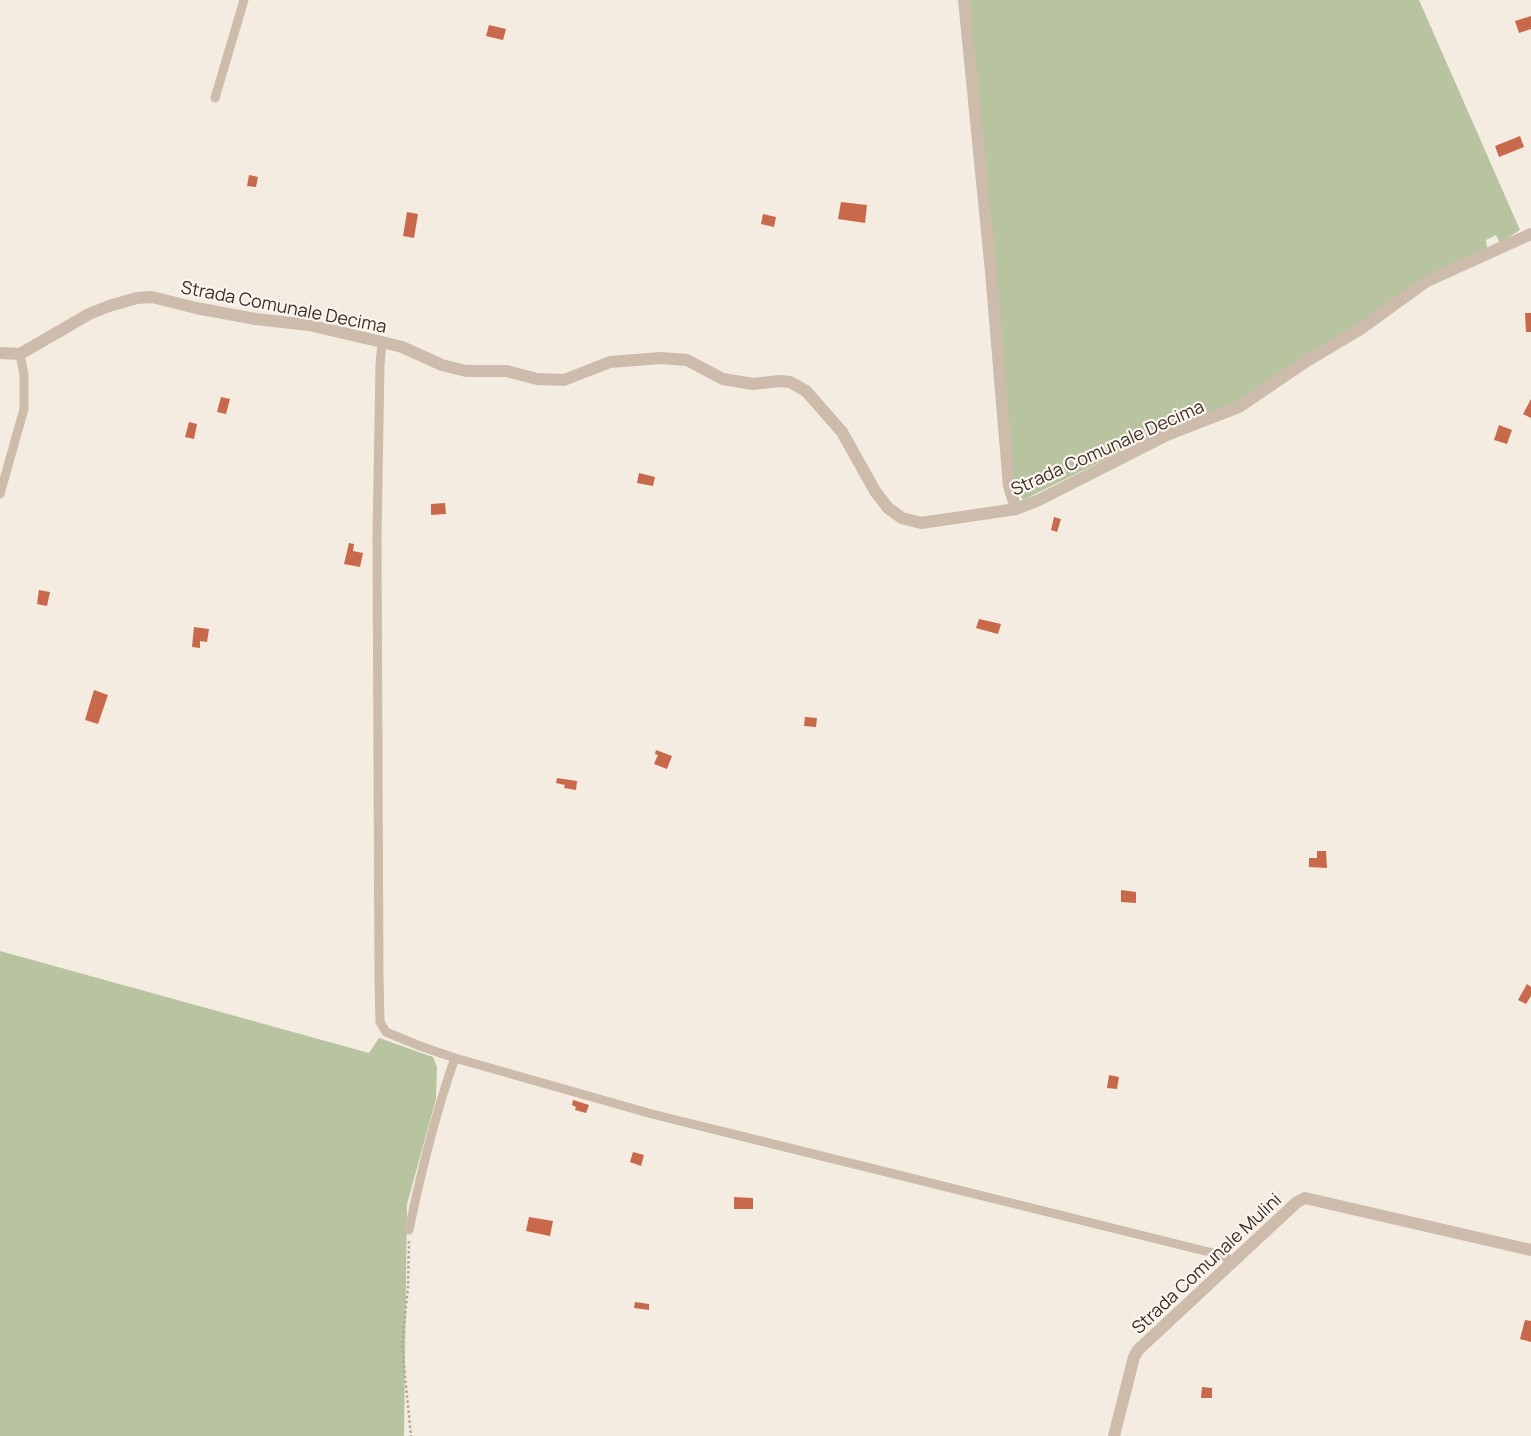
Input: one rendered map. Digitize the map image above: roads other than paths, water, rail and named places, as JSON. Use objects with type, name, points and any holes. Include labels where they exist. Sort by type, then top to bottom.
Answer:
[{"type":"street","points":[[964,0],[991,272],[1009,486],[1016,508]]},
{"type":"street","name":"Strada Comunale Decima","points":[[20,354],[89,314],[137,298],[152,297],[196,308],[256,319],[308,325],[382,342],[402,347],[442,365],[466,371],[507,371],[536,380],[564,380],[610,362],[661,358],[687,360],[724,379],[753,384],[780,381],[790,382],[806,391],[842,432],[875,491],[888,508],[902,518],[921,523],[1016,508],[1039,500],[1167,435],[1240,407],[1306,362],[1362,328],[1427,281],[1531,234]]},
{"type":"street","points":[[0,353],[20,354]]},
{"type":"street","name":"Strada Comunale Mulini","points":[[1114,1436],[1134,1357],[1138,1350],[1297,1202],[1305,1198],[1531,1250]]},
{"type":"lane","points":[[215,98],[244,0]]},
{"type":"lane","points":[[382,342],[377,537],[380,1022],[386,1032],[455,1058],[652,1114],[1221,1255],[1234,1262]]},
{"type":"lane","points":[[0,494],[24,409],[24,375],[20,354]]},
{"type":"lane","points":[[409,1230],[420,1176],[445,1086],[455,1058]]}]
